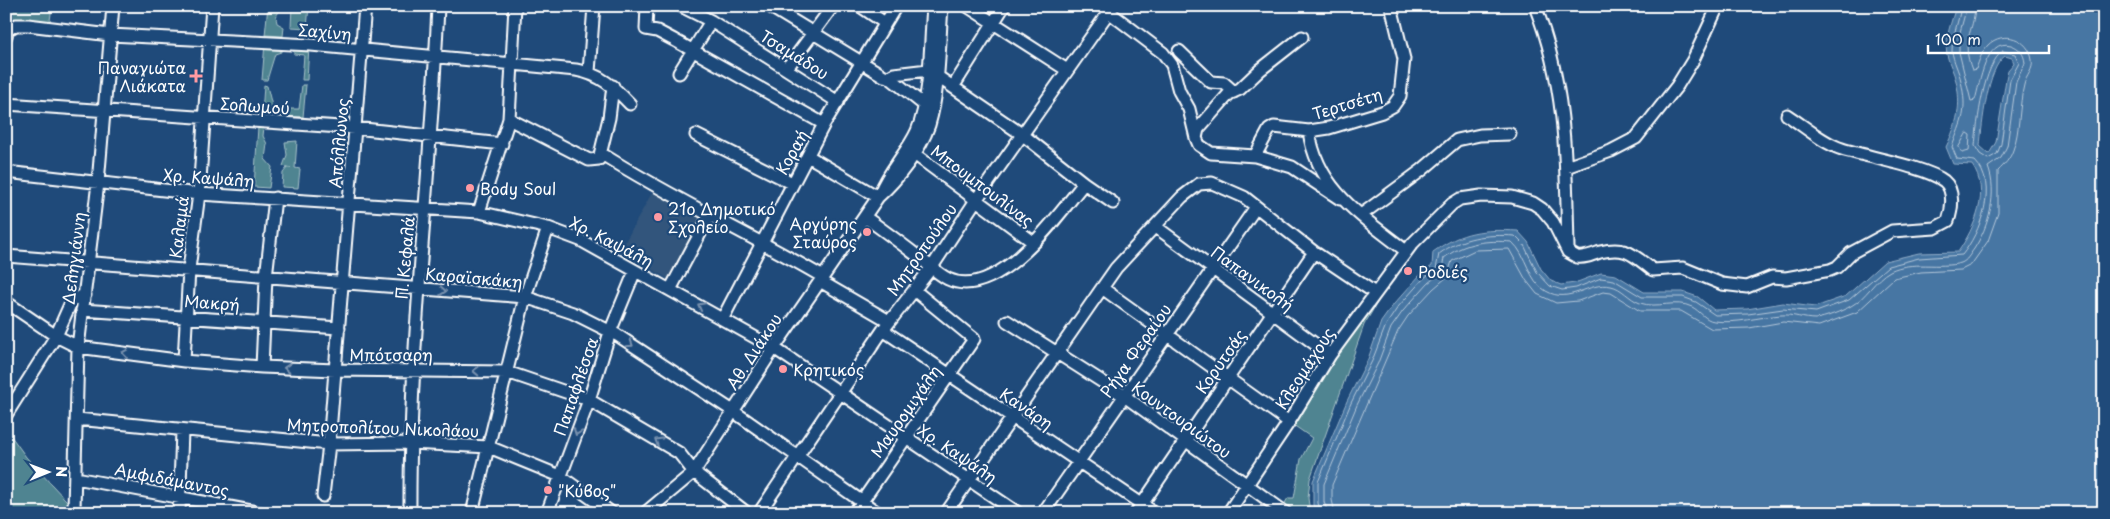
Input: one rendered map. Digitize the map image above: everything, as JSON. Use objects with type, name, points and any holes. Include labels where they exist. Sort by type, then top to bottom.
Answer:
[{"type":"street","name":"Δεληγιάννη","points":[[78,513],[74,509],[78,347],[98,183],[113,6]]},
{"type":"street","name":"Καλαμά","points":[[184,361],[189,269],[199,194],[212,6]]},
{"type":"street","name":"Απόλλωνος","points":[[335,370],[365,6]]},
{"type":"street","name":"Π. Κεφαλά","points":[[410,513],[412,370],[417,289],[432,136],[438,6]]},
{"type":"street","points":[[479,212],[509,119],[515,6]]},
{"type":"street","points":[[589,72],[594,6]]},
{"type":"street","points":[[648,6],[644,28],[657,31],[824,124]]},
{"type":"street","name":"Τσαμάδου","points":[[681,6],[711,21],[838,102]]},
{"type":"street","points":[[769,6],[812,34],[889,77],[892,82],[924,105]]},
{"type":"street","points":[[787,68],[833,6]]},
{"type":"street","points":[[860,6],[885,23]]},
{"type":"street","name":"Κοραή","points":[[723,318],[792,182],[824,124],[896,6]]},
{"type":"street","name":"Αθ. Διάκου","points":[[878,197],[893,183],[914,153],[928,126],[933,107],[933,6]]},
{"type":"street","name":"Αθ. Διάκου","points":[[645,513],[694,472],[774,348],[878,197],[886,178],[916,133],[932,72],[942,6]]},
{"type":"street","points":[[967,6],[1067,70]]},
{"type":"street","points":[[953,87],[1004,6]]},
{"type":"street","name":"Τερτσέτη","points":[[1255,156],[1269,130],[1274,126],[1309,131],[1329,128],[1382,112],[1393,106],[1400,96],[1404,59],[1391,6]]},
{"type":"street","points":[[1536,6],[1552,52],[1560,88],[1566,167],[1568,252],[1581,257],[1606,251],[1626,251],[1640,258],[1653,270],[1683,268],[1722,284],[1747,287],[1772,277],[1786,278],[1830,270],[1852,253],[1892,231],[1935,228],[1948,221],[1952,204],[1950,188],[1945,181],[1930,173],[1840,148],[1787,115]]},
{"type":"street","points":[[1566,167],[1611,151],[1636,138],[1678,86],[1693,60],[1718,6]]},
{"type":"street","points":[[1107,8],[1163,53],[1172,65],[1179,91],[1189,109],[1199,145],[1211,153],[1255,156],[1292,167],[1409,247]]},
{"type":"street","name":"Μητροπούλου","points":[[759,513],[796,455],[841,393],[886,325],[932,267],[976,200],[1023,136],[1107,8]]},
{"type":"street","points":[[679,73],[711,21]]},
{"type":"street","name":"Σαχίνη","points":[[7,33],[16,25],[28,25],[110,35],[312,45],[589,72],[613,86],[630,104]]},
{"type":"street","points":[[1196,138],[1198,129],[1228,94],[1234,92],[1302,37]]},
{"type":"street","points":[[1179,51],[1212,82],[1224,83],[1234,92]]},
{"type":"street","points":[[889,77],[894,74],[932,72],[1023,136],[1113,203]]},
{"type":"street","points":[[600,156],[613,86]]},
{"type":"street","name":"Σολωμού","points":[[6,104],[306,124],[502,144]]},
{"type":"street","name":"Κανάρη","points":[[509,119],[589,160],[600,156],[645,182],[762,241],[822,279],[886,325],[950,376],[1077,461],[1139,509],[1154,513]]},
{"type":"street","points":[[1309,131],[1311,148],[1319,167],[1340,199]]},
{"type":"street","points":[[1360,215],[1422,170],[1457,140],[1480,135],[1510,134]]},
{"type":"street","points":[[696,135],[792,182]]},
{"type":"street","name":"Μπουμπουλίνας","points":[[914,153],[1033,242]]},
{"type":"street","points":[[808,156],[878,197]]},
{"type":"street","name":"Χρ. Καψάλη","points":[[6,172],[199,194],[424,210],[479,212],[548,228],[580,240],[774,348],[1018,513]]},
{"type":"street","points":[[865,216],[948,279],[976,281],[995,275],[1009,265],[1033,242],[1084,183]]},
{"type":"street","points":[[946,513],[1011,418],[1105,291],[1116,268],[1182,197],[1199,184],[1212,183],[1229,189],[1256,207],[1314,252],[1375,293]]},
{"type":"street","name":"Κλεομάχους","points":[[1228,513],[1289,422],[1330,355],[1409,247],[1442,212],[1460,199],[1498,196],[1523,200],[1542,209],[1553,222],[1568,252]]},
{"type":"street","points":[[262,367],[266,277],[275,198]]},
{"type":"street","name":"Ρήγα Φεραίου","points":[[1042,513],[1166,333],[1256,207]]},
{"type":"street","points":[[670,290],[710,215]]},
{"type":"street","name":"Παπανικολή","points":[[1156,227],[1330,355]]},
{"type":"street","points":[[472,513],[524,297],[548,228]]},
{"type":"street","name":"Κορυτσάς","points":[[1139,509],[1314,252]]},
{"type":"street","name":"Καραϊσκάκη","points":[[6,256],[524,297],[573,313],[610,332],[733,411],[878,513]]},
{"type":"street","name":"Παπαφλέσσα","points":[[547,513],[589,400],[610,332],[635,271]]},
{"type":"street","name":"Μαυρομιχάλη","points":[[854,513],[974,339],[914,290]]},
{"type":"street","points":[[1105,291],[1289,422]]},
{"type":"street","points":[[6,415],[56,336],[72,300],[85,295]]},
{"type":"street","name":"Μπότσαρη","points":[[6,302],[56,336],[78,347],[184,361],[262,367],[335,370],[507,372],[589,400],[679,453],[694,472],[747,513]]},
{"type":"street","name":"Μακρή","points":[[82,310],[339,328]]},
{"type":"street","name":"Κουντουριώτου","points":[[1007,321],[1123,395],[1246,486],[1286,513]]},
{"type":"street","points":[[323,496],[335,370]]},
{"type":"street","name":"Μητροπολίτου Νικολάου","points":[[77,420],[329,444],[410,443],[489,446],[560,476],[612,513]]},
{"type":"street","points":[[179,513],[178,496],[182,431]]},
{"type":"street","name":"Αμφιδάμαντος","points":[[76,478],[262,513]]},
{"type":"shaded area","points":[[654,189],[707,216],[672,281],[620,251]]},
{"type":"green space","points":[[6,6],[52,6],[49,28],[16,25],[6,36]]},
{"type":"green space","points":[[268,6],[285,6],[276,17],[277,23],[284,27],[283,36],[265,35]]},
{"type":"green space","points":[[292,6],[309,6],[307,28],[291,27]]},
{"type":"green space","points":[[265,43],[281,44],[281,52],[275,54],[267,80],[262,80]]},
{"type":"green space","points":[[309,46],[307,80],[302,80],[304,55],[294,54],[293,47]]},
{"type":"green space","points":[[264,85],[267,86],[274,114],[262,114]]},
{"type":"green space","points":[[302,85],[306,85],[303,117],[287,117],[289,109],[299,109]]},
{"type":"green space","points":[[258,127],[264,127],[263,136],[267,144],[265,159],[272,167],[269,188],[254,187]]},
{"type":"green space","points":[[297,141],[295,168],[300,169],[298,188],[282,187],[283,173],[287,168],[291,168],[283,166],[287,155],[285,142]]},
{"type":"green space","points":[[1375,293],[1380,298],[1364,325],[1310,479],[1308,498],[1310,513],[1286,513],[1281,510],[1288,498],[1294,498],[1301,459],[1312,438],[1289,422]]},
{"type":"green space","points":[[6,429],[26,457],[78,513],[6,513]]},
{"type":"water","points":[[1956,6],[2104,6],[2104,513],[1317,513],[1313,505],[1313,481],[1347,401],[1368,359],[1381,322],[1420,275],[1432,266],[1433,252],[1463,236],[1494,230],[1518,231],[1528,242],[1541,269],[1551,281],[1561,285],[1575,283],[1601,273],[1616,275],[1644,292],[1683,292],[1698,297],[1714,310],[1747,309],[1783,303],[1815,307],[1846,296],[1885,261],[1919,253],[1958,252],[1975,221],[1980,198],[1980,186],[1978,175],[1972,165],[1953,164],[1946,147],[1956,123],[1959,99],[1956,81],[1946,49],[1947,36]],"holes":[[[2005,56],[2012,58],[2014,63],[2008,70],[1996,142],[1989,154],[1980,146],[1986,98],[1999,62]]]},
{"type":"place","name":"Παναγιώτα Λιάκατα","points":[[196,76]]},
{"type":"place","name":"Body Soul","points":[[470,188]]},
{"type":"place","name":"21ο Δημοτικό Σχολείο","points":[[658,217]]},
{"type":"place","name":"Αργύρης Σταύρος","points":[[867,232]]},
{"type":"place","name":"Ροδιές","points":[[1408,271]]},
{"type":"place","name":"Κρητικός","points":[[783,369]]},
{"type":"place","name":"\"Κύβος\"","points":[[548,490]]}]
